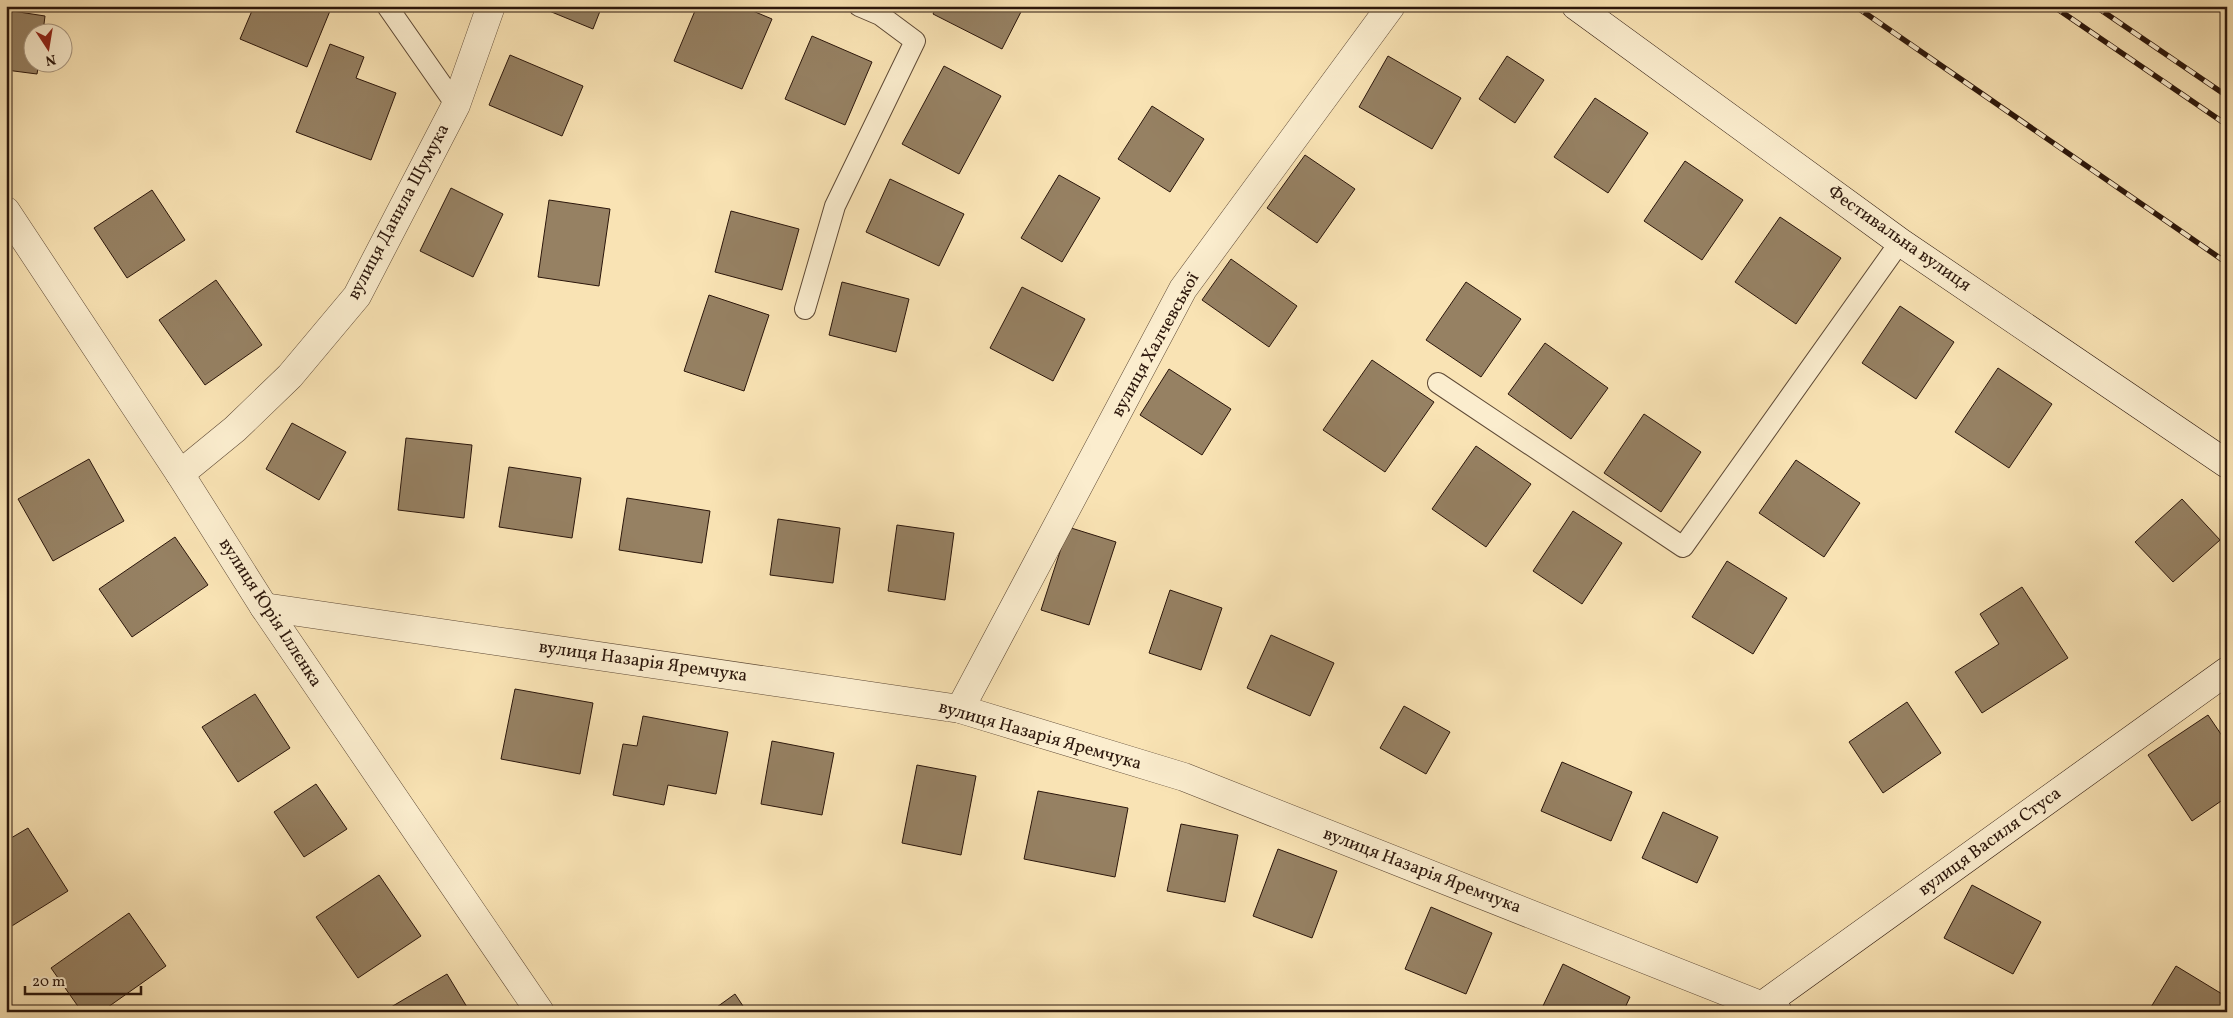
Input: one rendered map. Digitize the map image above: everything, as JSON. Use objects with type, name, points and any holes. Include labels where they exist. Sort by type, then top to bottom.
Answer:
[{"type":"street","name":"вулиця Данила Шумука","points":[[180,474],[235,429],[290,376],[357,296],[456,105],[491,6]]},
{"type":"street","name":"вулиця Халчевської","points":[[960,709],[1183,289],[1391,6]]},
{"type":"street","name":"Фестивальна вулиця","points":[[1576,6],[1900,242],[2227,464]]},
{"type":"street","name":"вулиця Юрія Іллєнка","points":[[6,212],[180,474],[264,607],[540,1012]]},
{"type":"street","name":"вулиця Назарія Яремчука","points":[[264,607],[960,709],[1184,777],[1764,1010]]},
{"type":"street","name":"вулиця Василя Стуса","points":[[1764,1010],[2227,671]]},
{"type":"lane","points":[[387,6],[456,105]]},
{"type":"lane","points":[[805,309],[835,206],[915,41],[882,10],[859,6]]},
{"type":"lane","points":[[1438,383],[1683,547],[1900,242]]},
{"type":"building","points":[[254,6],[332,6],[307,67],[240,39]]},
{"type":"building","points":[[537,6],[602,6],[593,29]]},
{"type":"building","points":[[697,6],[741,6],[772,19],[742,89],[674,61]]},
{"type":"building","points":[[937,6],[1024,6],[1002,49],[933,14]]},
{"type":"building","points":[[6,10],[45,16],[44,22],[22,22],[22,72],[37,72],[37,74],[6,70]]},
{"type":"building","points":[[812,36],[872,62],[845,125],[785,99]]},
{"type":"building","points":[[330,44],[364,57],[356,78],[396,93],[371,160],[296,132]]},
{"type":"building","points":[[510,55],[583,86],[562,136],[489,105]]},
{"type":"building","points":[[1388,56],[1461,98],[1432,149],[1359,107]]},
{"type":"building","points":[[1507,56],[1544,80],[1515,123],[1479,99]]},
{"type":"building","points":[[944,66],[1001,96],[959,174],[902,144]]},
{"type":"building","points":[[1595,98],[1648,133],[1608,193],[1554,157]]},
{"type":"building","points":[[1152,106],[1204,139],[1170,192],[1118,159]]},
{"type":"building","points":[[1305,155],[1355,189],[1317,243],[1267,208]]},
{"type":"building","points":[[1685,161],[1743,200],[1702,260],[1644,221]]},
{"type":"building","points":[[1059,175],[1100,198],[1062,262],[1021,238]]},
{"type":"building","points":[[890,179],[964,214],[939,266],[866,232]]},
{"type":"building","points":[[451,188],[503,214],[473,277],[420,251]]},
{"type":"building","points":[[152,190],[185,240],[127,278],[94,228]]},
{"type":"building","points":[[549,200],[610,209],[599,286],[538,277]]},
{"type":"building","points":[[731,211],[799,229],[782,290],[715,272]]},
{"type":"building","points":[[1780,217],[1841,258],[1796,324],[1735,282]]},
{"type":"building","points":[[1231,259],[1297,306],[1269,347],[1202,300]]},
{"type":"building","points":[[216,280],[262,345],[205,385],[159,320]]},
{"type":"building","points":[[842,282],[909,299],[896,352],[829,335]]},
{"type":"building","points":[[1466,282],[1521,319],[1481,377],[1426,340]]},
{"type":"building","points":[[1022,287],[1085,319],[1053,381],[990,348]]},
{"type":"building","points":[[709,295],[769,315],[744,391],[684,371]]},
{"type":"building","points":[[1900,306],[1954,342],[1916,399],[1862,363]]},
{"type":"building","points":[[1545,343],[1608,388],[1571,439],[1508,394]]},
{"type":"building","points":[[1372,360],[1434,402],[1385,472],[1323,430]]},
{"type":"building","points":[[1998,368],[2052,404],[2009,468],[1955,432]]},
{"type":"building","points":[[1169,369],[1231,409],[1202,455],[1140,415]]},
{"type":"building","points":[[1644,414],[1701,452],[1661,512],[1604,473]]},
{"type":"building","points":[[292,423],[346,452],[319,500],[266,469]]},
{"type":"building","points":[[406,438],[472,445],[464,518],[398,510]]},
{"type":"building","points":[[1476,446],[1531,484],[1486,547],[1432,509]]},
{"type":"building","points":[[89,459],[124,521],[53,561],[18,499]]},
{"type":"building","points":[[1796,460],[1860,503],[1824,557],[1759,513]]},
{"type":"building","points":[[509,467],[581,478],[572,538],[499,527]]},
{"type":"building","points":[[627,498],[710,511],[702,563],[619,550]]},
{"type":"building","points":[[2182,499],[2220,540],[2173,582],[2135,542]]},
{"type":"building","points":[[1573,511],[1622,543],[1582,604],[1533,571]]},
{"type":"building","points":[[778,519],[840,528],[833,583],[770,575]]},
{"type":"building","points":[[897,525],[954,533],[945,600],[888,591]]},
{"type":"building","points":[[1068,527],[1116,542],[1089,625],[1041,610]]},
{"type":"building","points":[[175,537],[208,585],[132,637],[99,589]]},
{"type":"building","points":[[1727,561],[1787,598],[1753,654],[1692,617]]},
{"type":"building","points":[[2022,587],[2068,658],[1982,713],[1955,672],[1999,644],[1980,614]]},
{"type":"building","points":[[1170,590],[1222,608],[1201,670],[1149,653]]},
{"type":"building","points":[[1271,635],[1334,663],[1310,716],[1247,688]]},
{"type":"building","points":[[515,689],[593,703],[580,774],[501,759]]},
{"type":"building","points":[[255,694],[290,748],[238,782],[202,727]]},
{"type":"building","points":[[1907,702],[1941,753],[1883,793],[1849,742]]},
{"type":"building","points":[[1404,706],[1450,732],[1426,774],[1380,748]]},
{"type":"building","points":[[2208,715],[2227,743],[2227,797],[2192,821],[2148,755]]},
{"type":"building","points":[[643,716],[728,732],[716,794],[668,785],[664,805],[613,795],[623,744],[637,746]]},
{"type":"building","points":[[772,741],[834,753],[822,815],[761,804]]},
{"type":"building","points":[[1562,762],[1632,792],[1611,841],[1541,811]]},
{"type":"building","points":[[917,765],[976,776],[961,855],[902,843]]},
{"type":"building","points":[[316,784],[347,829],[304,857],[274,812]]},
{"type":"building","points":[[1038,791],[1128,808],[1115,877],[1024,859]]},
{"type":"building","points":[[1663,812],[1718,837],[1697,883],[1642,858]]},
{"type":"building","points":[[1181,824],[1238,835],[1225,902],[1167,891]]},
{"type":"building","points":[[28,828],[68,891],[7,929],[6,841]]},
{"type":"building","points":[[1278,849],[1337,871],[1312,938],[1253,916]]},
{"type":"building","points":[[379,875],[421,936],[358,978],[316,917]]},
{"type":"building","points":[[1972,885],[2041,922],[2013,974],[1944,938]]},
{"type":"building","points":[[1431,907],[1492,933],[1466,994],[1405,969]]},
{"type":"building","points":[[129,913],[166,966],[101,1012],[82,1012],[51,968]]},
{"type":"building","points":[[1563,964],[1630,997],[1623,1012],[1549,1012],[1542,1008]]},
{"type":"building","points":[[2176,966],[2227,997],[2227,1012],[2148,1012]]},
{"type":"building","points":[[447,974],[470,1012],[387,1012],[386,1010]]},
{"type":"building","points":[[735,994],[747,1012],[710,1012]]},
{"type":"railway","points":[[1855,6],[2227,263]]},
{"type":"railway","points":[[2053,6],[2227,125]]},
{"type":"railway","points":[[2095,6],[2227,96]]}]
